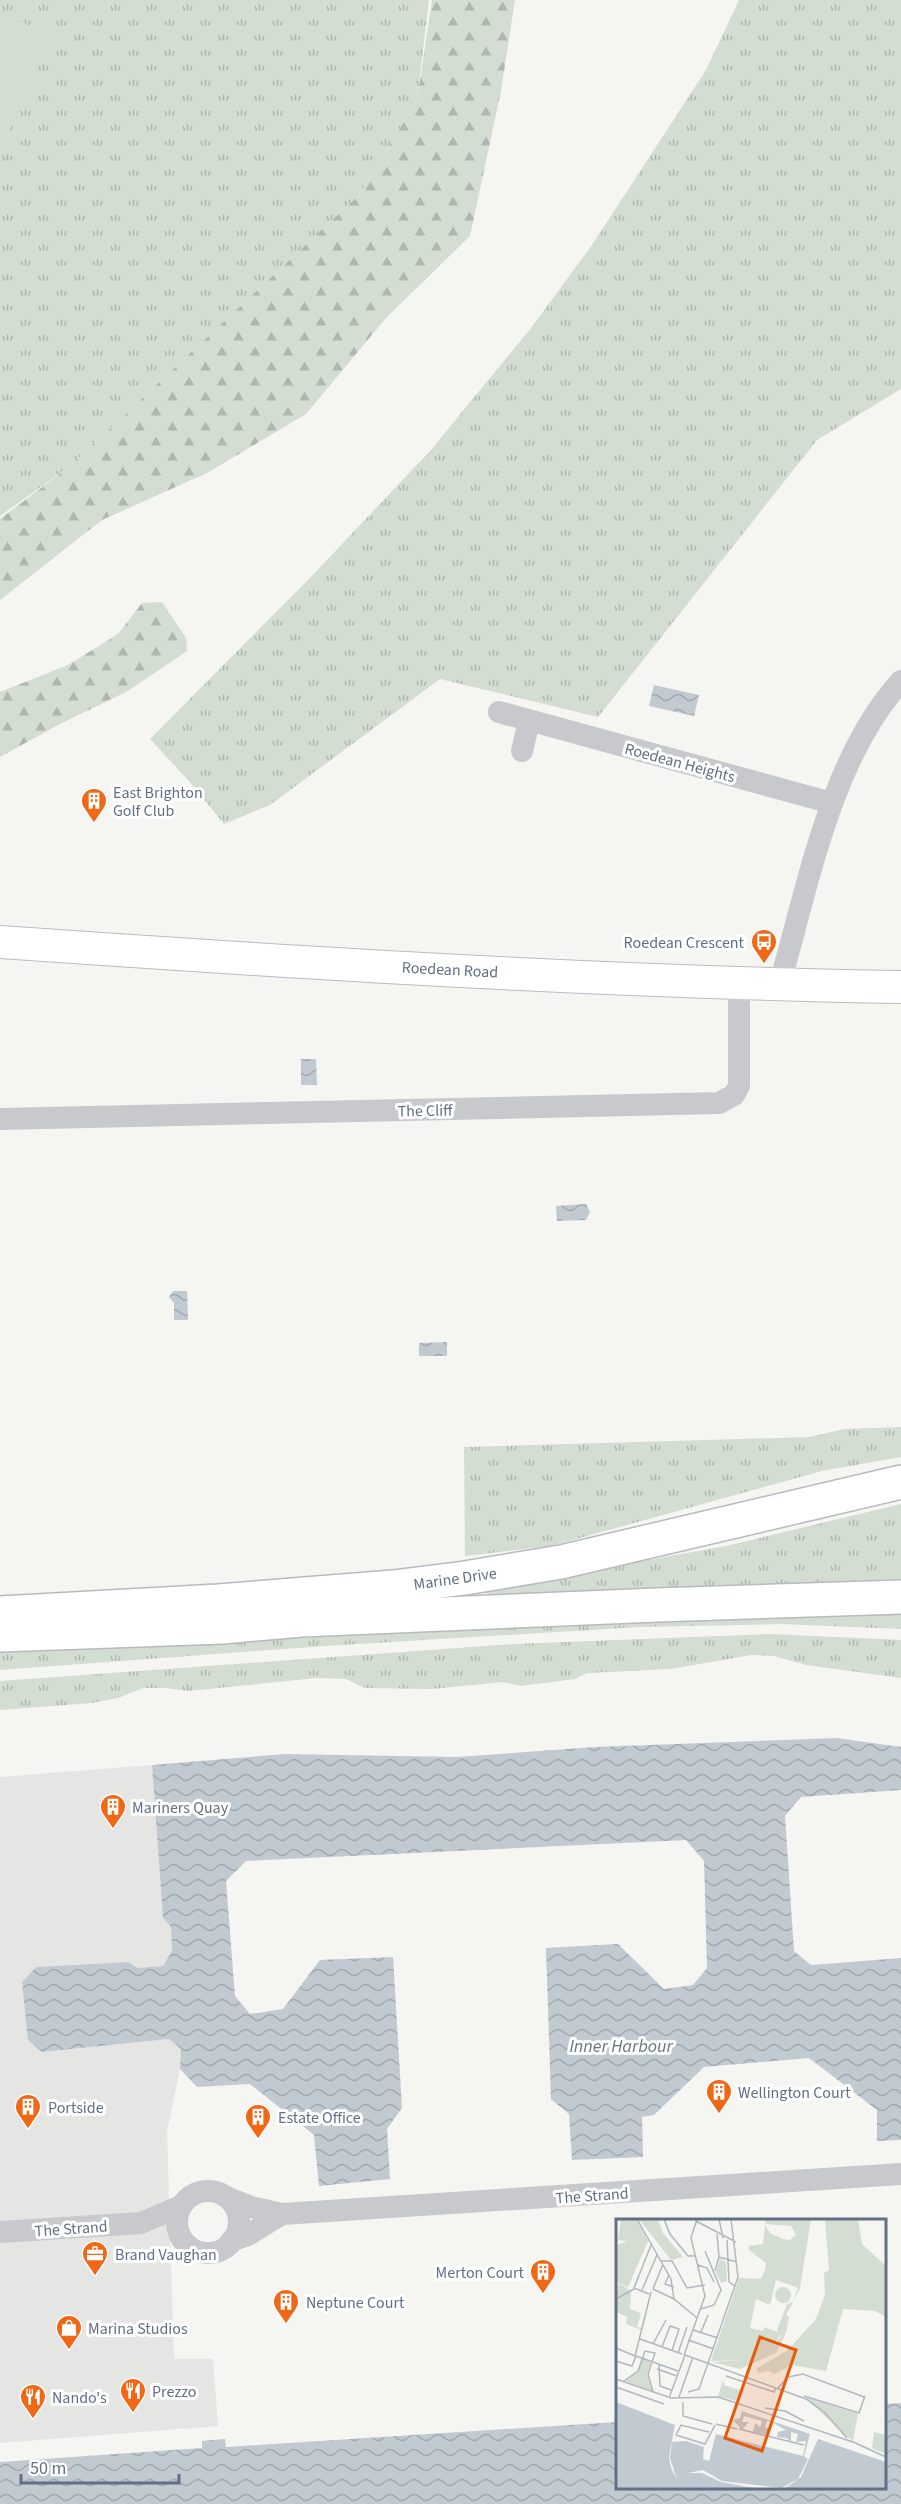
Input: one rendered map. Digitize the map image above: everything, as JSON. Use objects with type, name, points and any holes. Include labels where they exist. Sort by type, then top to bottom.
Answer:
[{"type":"main road","name":"Roedean Road","points":[[0,942],[214,957],[781,985],[901,987]]},
{"type":"main road","name":"Marine Drive","points":[[5,1631],[218,1601],[393,1587],[465,1578],[561,1562],[901,1482]]},
{"type":"main road","name":"Marine Drive","points":[[5,1631],[222,1627],[302,1620],[901,1598]]},
{"type":"street","points":[[781,985],[832,803],[852,756],[873,718],[901,681]]},
{"type":"street","name":"Roedean Heights","points":[[500,712],[529,722],[832,803]]},
{"type":"street","points":[[522,751],[529,722]]},
{"type":"street","name":"The Cliff","points":[[0,1119],[720,1103],[730,1098],[739,1086],[739,983]]},
{"type":"street","name":"The Strand","points":[[235,2233],[251,2220],[278,2216],[901,2174]]},
{"type":"street","points":[[207,2191],[226,2197],[237,2214],[235,2233],[214,2252],[204,2253],[186,2244],[180,2235],[177,2226],[181,2206],[188,2198],[207,2191]]},
{"type":"street","name":"The Strand","points":[[226,2197],[278,2216]]},
{"type":"street","name":"The Strand","points":[[0,2232],[141,2223],[181,2206]]},
{"type":"street","name":"The Strand","points":[[141,2223],[180,2235]]},
{"type":"shaded area","points":[[152,1765],[163,1918],[171,1927],[172,1951],[163,1966],[138,1968],[128,1962],[36,1967],[42,2052],[169,2039],[181,2049],[180,2069],[167,2131],[174,2359],[213,2359],[218,2426],[0,2443],[0,1777]]},
{"type":"green space","points":[[0,0],[429,0],[417,100],[360,194],[70,466],[0,516]]},
{"type":"green space","points":[[432,0],[515,0],[501,91],[470,236],[386,318],[306,414],[207,473],[102,520],[0,600],[0,519],[70,466],[360,194],[417,100]]},
{"type":"green space","name":"East Brighton Golf Club","points":[[739,0],[901,0],[901,389],[817,440],[598,717],[440,679],[270,805],[224,824],[189,781],[150,739],[309,579],[430,451],[531,328],[592,245],[706,70]]},
{"type":"green space","points":[[0,12],[52,36],[0,151]]},
{"type":"green space","points":[[162,602],[186,638],[187,651],[128,691],[58,725],[0,757],[0,692],[68,665],[118,634],[142,603]]},
{"type":"green space","points":[[901,1427],[901,1457],[822,1471],[551,1546],[465,1556],[464,1447],[810,1437],[844,1429]]},
{"type":"green space","points":[[901,1504],[901,1579],[660,1588],[488,1599],[486,1589],[726,1546]]},
{"type":"green space","points":[[901,1606],[901,1629],[783,1624],[640,1627],[325,1646],[0,1670],[0,1652]]},
{"type":"green space","points":[[771,1634],[901,1640],[901,1678],[806,1665],[774,1656],[751,1655],[671,1669],[587,1673],[575,1679],[521,1686],[502,1682],[432,1689],[365,1688],[346,1679],[317,1678],[188,1691],[143,1688],[118,1698],[92,1703],[0,1710],[0,1681],[514,1644]]},
{"type":"water","points":[[654,685],[699,695],[694,716],[649,706]]},
{"type":"water","points":[[301,1059],[316,1059],[317,1085],[301,1085]]},
{"type":"water","points":[[586,1204],[590,1212],[586,1220],[557,1221],[556,1206]]},
{"type":"water","points":[[173,1291],[187,1291],[188,1320],[174,1320],[174,1303],[169,1297]]},
{"type":"water","points":[[447,1342],[447,1356],[419,1356],[419,1343]]},
{"type":"water","name":"Inner Harbour","points":[[836,1738],[901,1747],[901,1790],[801,1797],[785,1816],[794,1951],[811,1965],[901,1958],[901,2140],[877,2141],[877,2110],[809,2058],[704,2067],[654,2115],[642,2117],[643,2157],[572,2160],[569,2114],[551,2099],[546,1948],[618,1944],[664,1989],[693,1985],[707,1968],[704,1861],[686,1840],[246,1861],[226,1881],[235,1996],[250,2014],[283,2009],[320,1960],[393,1957],[402,2108],[387,2129],[390,2179],[319,2186],[314,2135],[250,2084],[197,2087],[180,2069],[181,2049],[169,2039],[42,2052],[28,2040],[22,1982],[36,1967],[128,1962],[138,1968],[163,1966],[172,1951],[171,1927],[163,1918],[152,1765],[285,1754],[457,1757],[595,1747]]},
{"type":"water","points":[[901,2403],[901,2504],[0,2504],[0,2462],[202,2448],[202,2441],[225,2439],[226,2447],[616,2422],[616,2489],[886,2489],[886,2404]]},
{"type":"place","name":"East Brighton Golf Club","points":[[94,824]]},
{"type":"place","name":"Roedean Crescent","points":[[764,965]]},
{"type":"place","name":"Mariners Quay","points":[[113,1830]]},
{"type":"place","name":"Wellington Court","points":[[719,2115]]},
{"type":"place","name":"Portside","points":[[28,2130]]},
{"type":"place","name":"Estate Office","points":[[258,2140]]},
{"type":"place","name":"Brand Vaughan","points":[[95,2277]]},
{"type":"place","name":"Merton Court","points":[[543,2295]]},
{"type":"place","name":"Neptune Court","points":[[286,2325]]},
{"type":"place","name":"Marina Studios","points":[[69,2351]]},
{"type":"place","name":"Prezzo","points":[[133,2414]]},
{"type":"place","name":"Nando's","points":[[33,2420]]}]
